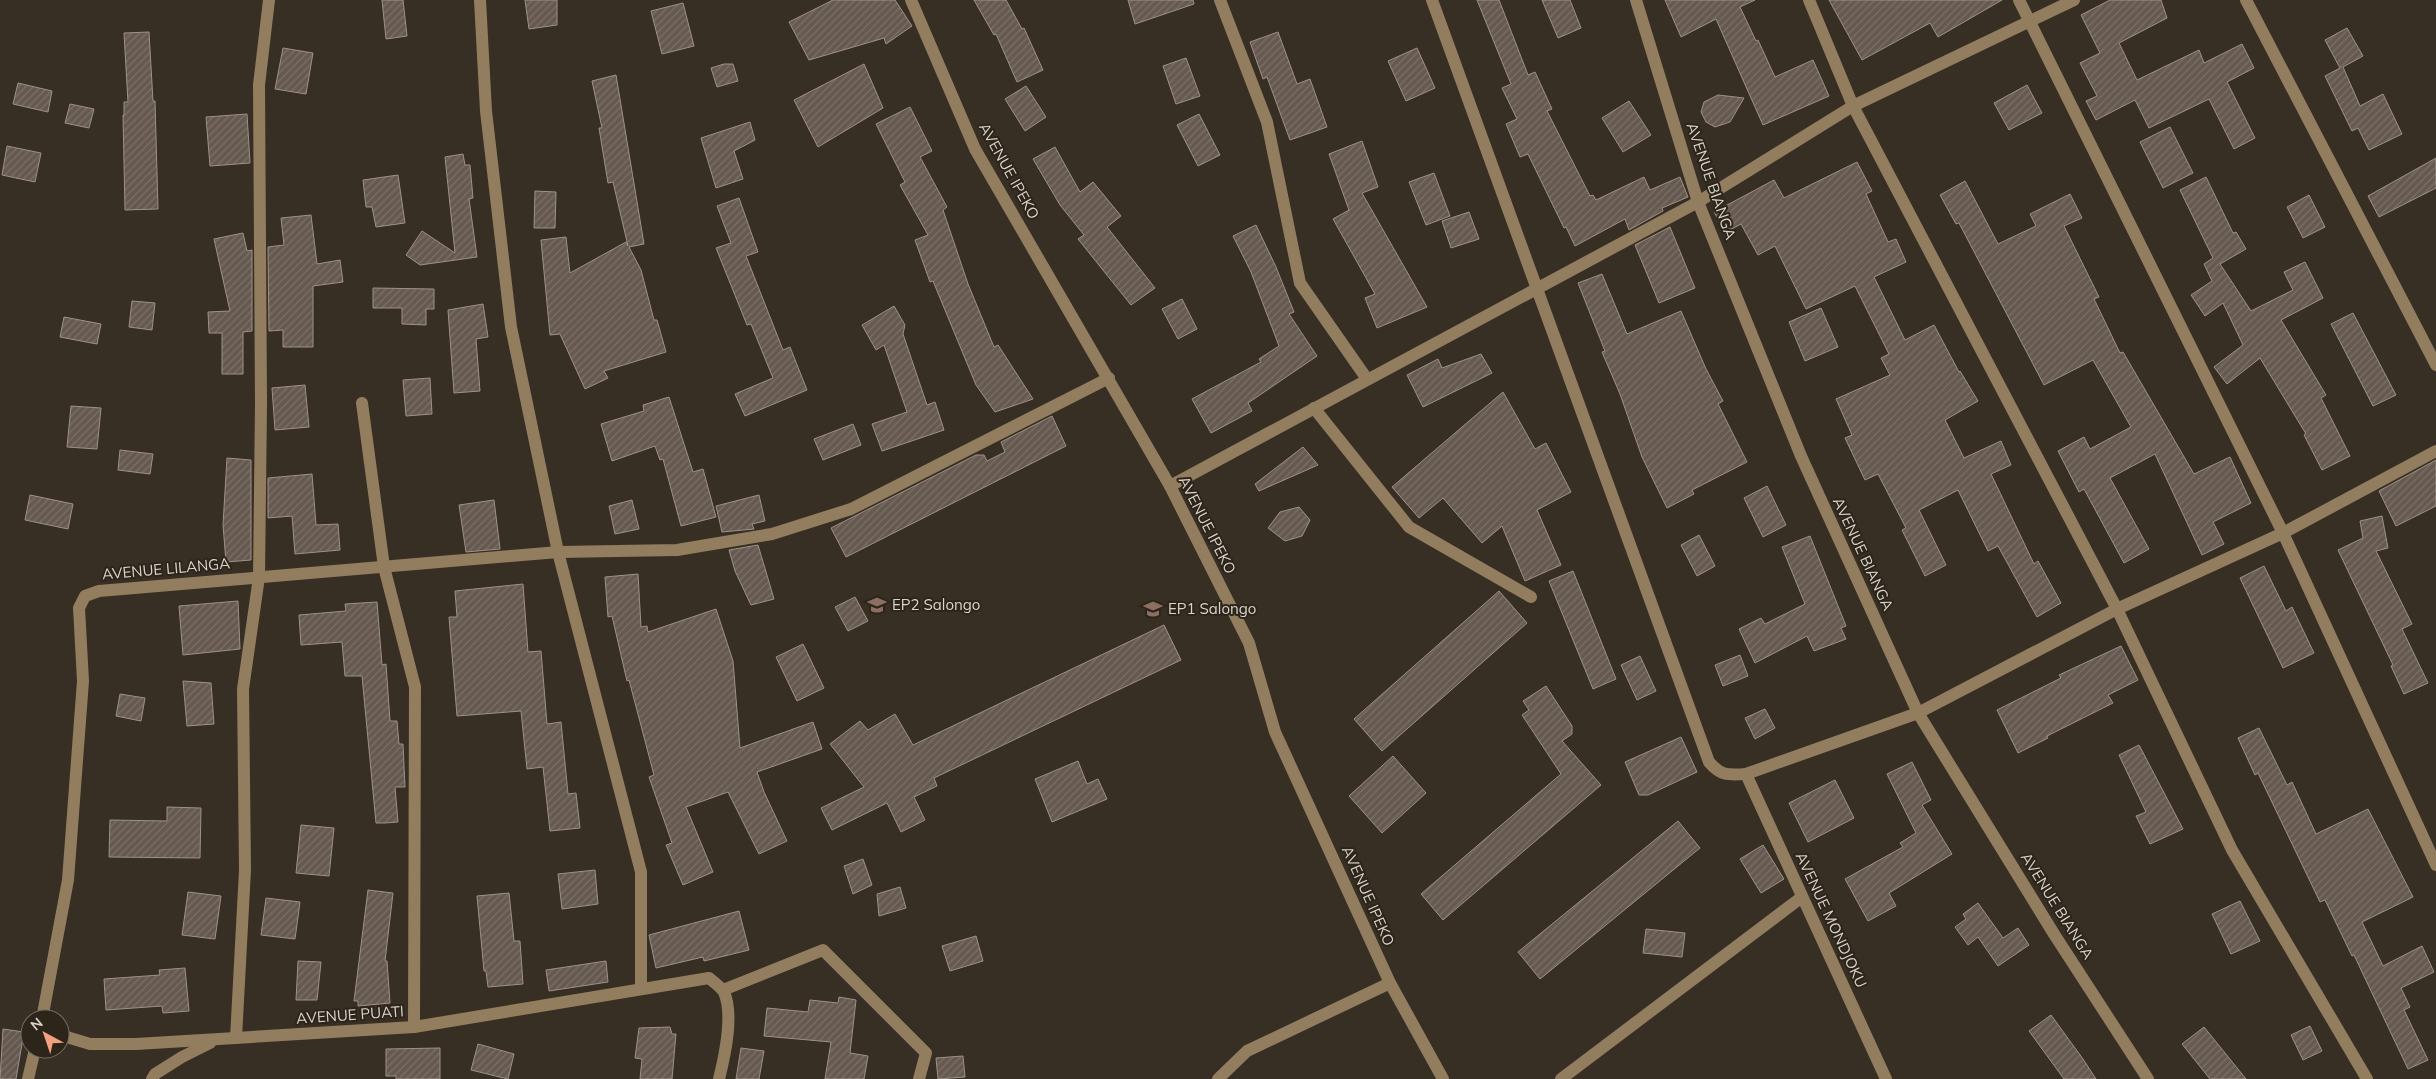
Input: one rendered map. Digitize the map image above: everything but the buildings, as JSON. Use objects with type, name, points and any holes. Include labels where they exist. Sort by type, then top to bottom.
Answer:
[{"type":"street","points":[[236,1038],[245,870],[243,689],[259,577],[261,404],[259,85],[269,0]]},
{"type":"street","points":[[480,0],[486,111],[511,327],[558,552],[641,872],[641,989]]},
{"type":"street","name":"AVENUE IPEKO","points":[[911,0],[975,149],[1170,486],[1249,643],[1275,732],[1390,983],[1443,1079]]},
{"type":"street","points":[[1220,0],[1267,122],[1300,283],[1367,379]]},
{"type":"street","points":[[1432,0],[1709,762],[1718,772],[1730,775],[1746,774],[1918,713],[2117,609],[2283,532],[2436,451]]},
{"type":"street","name":"AVENUE BIANGA","points":[[1636,0],[1698,202],[1800,456],[1918,713],[2054,934],[2148,1079]]},
{"type":"street","points":[[1809,0],[1853,106],[2117,609],[2232,850],[2367,1079]]},
{"type":"street","points":[[2019,0],[2283,532],[2436,865]]},
{"type":"street","points":[[1170,486],[1698,202],[1853,106],[2074,0]]},
{"type":"street","points":[[2246,0],[2436,365]]},
{"type":"street","name":"AVENUE LILANGA","points":[[44,1009],[68,880],[83,681],[79,608],[85,596],[99,591],[558,552],[677,550],[772,534],[851,509],[1109,378]]},
{"type":"street","points":[[362,403],[384,567],[415,687],[414,1027]]},
{"type":"street","points":[[1314,408],[1408,527],[1531,597]]},
{"type":"street","name":"AVENUE MONDJOKU","points":[[1746,774],[1886,1079]]},
{"type":"street","points":[[1561,1079],[1802,897]]},
{"type":"street","points":[[720,1079],[725,1056],[728,1010],[723,990],[823,950],[926,1053],[919,1079]]},
{"type":"street","name":"AVENUE PUATI","points":[[70,1038],[90,1044],[136,1044],[414,1027],[709,978],[723,990]]},
{"type":"street","points":[[1218,1079],[1247,1051],[1390,983]]},
{"type":"street","points":[[152,1079],[155,1074],[182,1057],[217,1040]]},
{"type":"street","points":[[28,1079],[33,1059]]},
{"type":"place","name":"EP2 Salongo","points":[[877,605]]},
{"type":"place","name":"EP1 Salongo","points":[[1153,609]]}]
